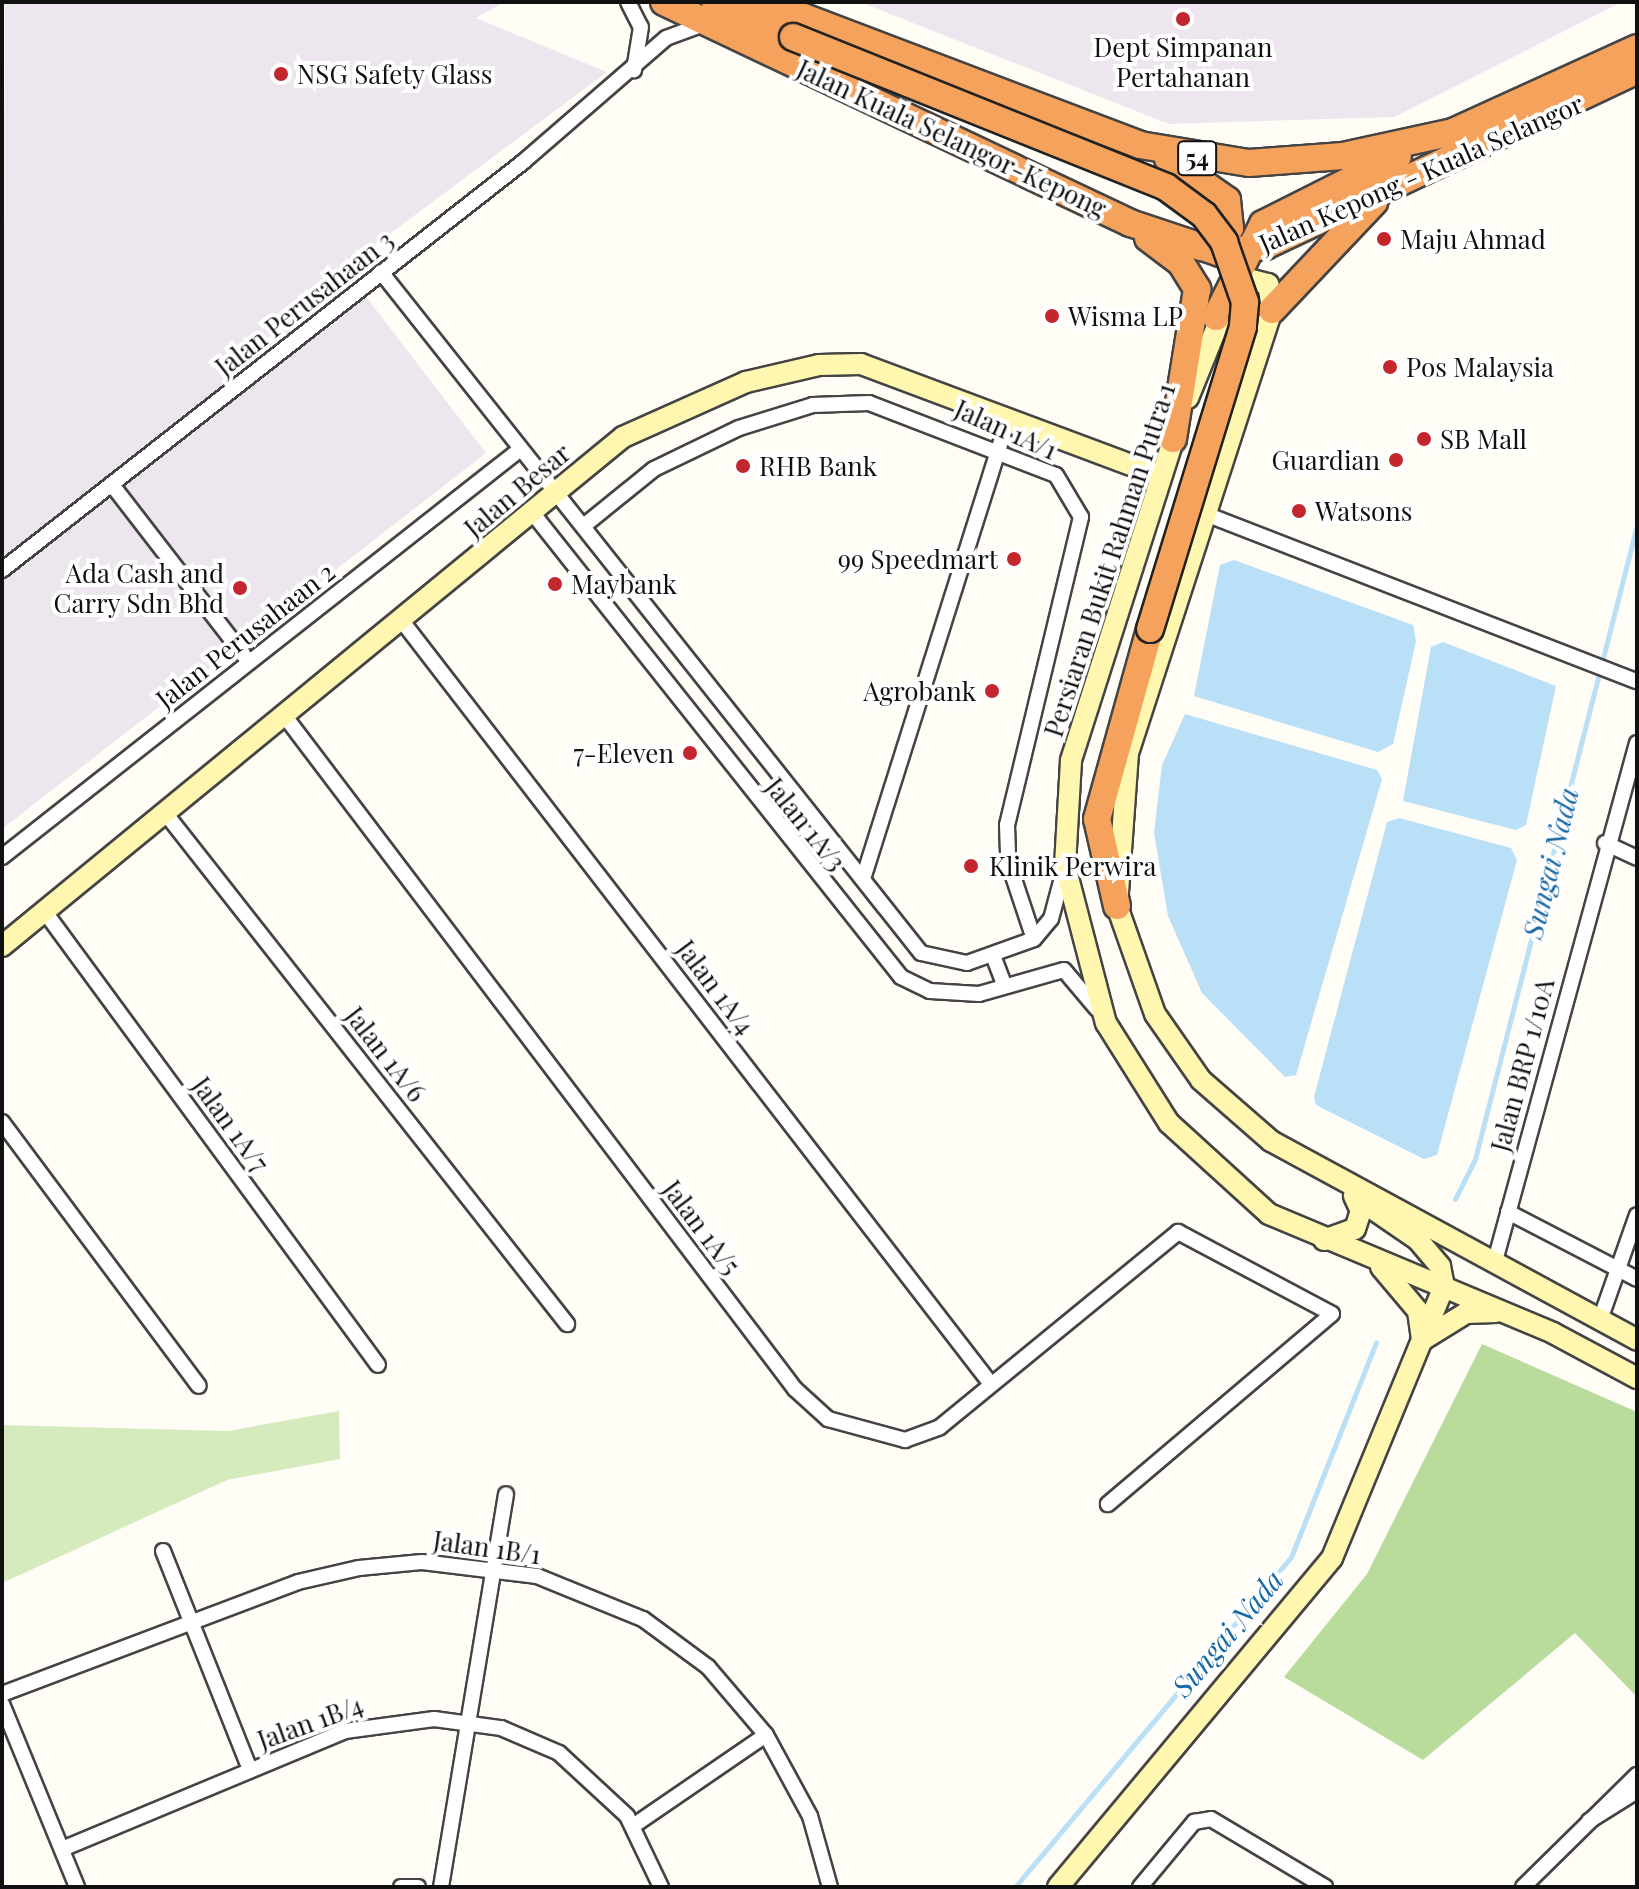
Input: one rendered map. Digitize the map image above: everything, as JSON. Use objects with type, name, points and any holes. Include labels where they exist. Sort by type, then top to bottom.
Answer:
[{"type":"highway","points":[[664,2],[793,37],[1166,187],[1204,215],[1224,242],[1245,302],[1243,327],[1150,629],[1097,819],[1117,906]]},
{"type":"highway","name":"Jalan Kepong - Kuala Selangor","points":[[764,2],[1140,145],[1249,163],[1301,161],[1453,132],[1637,48]]},
{"type":"highway","name":"Jalan Kuala Selangor-Kepong","points":[[712,13],[1130,223],[1198,249]]},
{"type":"highway","name":"Jalan Kepong - Kuala Selangor","points":[[1198,249],[1242,252],[1388,188],[1637,70]]},
{"type":"highway","points":[[1216,317],[1242,252],[1263,224],[1320,190],[1453,132]]},
{"type":"highway","points":[[1140,145],[1189,169],[1227,200],[1230,228],[1198,249]]},
{"type":"highway","points":[[1272,310],[1388,188]]},
{"type":"highway","points":[[1130,223],[1181,263],[1197,289],[1173,439]]},
{"type":"main road","points":[[1058,1887],[1103,1837],[1332,1558],[1444,1286],[1440,1266],[1418,1240],[1318,1171],[1201,1080],[1155,1014],[1117,906],[1128,753],[1203,513],[1272,310],[1268,284],[1248,279],[1216,317]]},
{"type":"main road","name":"Persiaran Bukit Rahman Putra 1","points":[[1216,317],[1173,439],[1071,761],[1065,866],[1106,1023],[1169,1123],[1207,1163],[1269,1214],[1317,1240],[1444,1286],[1504,1312],[1637,1378]]},
{"type":"main road","name":"Jalan Besar","points":[[2,946],[287,719],[531,511],[623,437],[746,382],[819,365],[861,364],[1009,416],[1161,476]]},
{"type":"main road","points":[[1318,1171],[1495,1261],[1637,1340]]},
{"type":"main road","points":[[1317,1240],[1355,1229],[1361,1201]]},
{"type":"main road","points":[[1375,1261],[1418,1311],[1422,1341]]},
{"type":"main road","points":[[1422,1341],[1466,1313],[1504,1312]]},
{"type":"main road","points":[[1075,1887],[1103,1837]]},
{"type":"street","points":[[628,2],[641,27],[634,70]]},
{"type":"street","name":"Jalan Perusahaan 3","points":[[2,570],[113,486],[634,70],[666,38],[712,13]]},
{"type":"street","name":"Jalan 1A/3","points":[[381,272],[476,386],[518,451],[558,489],[586,524],[921,953],[942,963],[994,958],[1034,939]]},
{"type":"street","name":"Jalan 1A/1","points":[[586,524],[654,469],[739,428],[813,405],[869,403],[1056,475],[1081,517],[1010,790],[1008,861],[1034,939]]},
{"type":"street","points":[[863,879],[1009,416]]},
{"type":"street","name":"Jalan Perusahaan 2","points":[[2,857],[518,451]]},
{"type":"street","points":[[113,486],[249,662]]},
{"type":"street","name":"Jalan 1A/3","points":[[531,511],[901,977],[956,994],[1005,986],[1064,970],[1106,1023]]},
{"type":"street","points":[[1203,513],[1630,678]]},
{"type":"street","name":"Jalan 1A/4","points":[[402,621],[990,1383]]},
{"type":"street","name":"Jalan 1A/5","points":[[287,719],[795,1389],[828,1419],[905,1440],[940,1427],[1178,1232],[1332,1314],[1108,1504]]},
{"type":"street","name":"Jalan BRP 1/10A","points":[[1495,1261],[1605,843],[1637,743]]},
{"type":"street","name":"Jalan 1A/6","points":[[166,814],[567,1324]]},
{"type":"street","points":[[1605,843],[1637,858]]},
{"type":"street","points":[[1034,939],[1051,919],[1065,866]]},
{"type":"street","name":"Jalan 1A/7","points":[[45,912],[378,1365]]},
{"type":"street","points":[[994,958],[1005,986]]},
{"type":"street","points":[[2,1122],[199,1386]]},
{"type":"street","points":[[1508,1212],[1637,1279]]},
{"type":"street","points":[[1600,1320],[1637,1215]]},
{"type":"street","points":[[441,1887],[506,1494]]},
{"type":"street","points":[[163,1551],[197,1622],[250,1770]]},
{"type":"street","name":"Jalan 1B/1","points":[[2,1694],[298,1582],[359,1568],[422,1562],[492,1568],[590,1593],[643,1619],[708,1667],[766,1735],[810,1816],[830,1887]]},
{"type":"street","points":[[2,1704],[77,1887]]},
{"type":"street","name":"Jalan 1B/4","points":[[62,1849],[250,1770],[375,1722],[466,1723],[501,1728],[559,1753],[633,1826],[661,1887]]},
{"type":"street","points":[[633,1826],[766,1735]]},
{"type":"street","points":[[1523,1887],[1637,1775]]},
{"type":"street","points":[[1589,1821],[1637,1791]]},
{"type":"street","points":[[1140,1887],[1194,1822],[1211,1819],[1325,1887]]},
{"type":"street","points":[[401,1887],[418,1887]]},
{"type":"shaded area","points":[[5,2],[504,2],[476,18],[607,72],[344,268],[486,453],[2,829]]},
{"type":"shaded area","points":[[860,2],[1622,2],[1394,117],[1169,124]]},
{"type":"green space","points":[[1482,1344],[1637,1412],[1637,1697],[1575,1633],[1423,1760],[1284,1677],[1367,1574]]},
{"type":"green space","points":[[339,1411],[340,1459],[227,1480],[2,1583],[2,1425],[228,1431]]},
{"type":"water","points":[[1234,560],[1413,625],[1416,641],[1393,744],[1378,752],[1194,696],[1220,565]]},
{"type":"water","points":[[1443,642],[1556,686],[1526,825],[1516,830],[1403,801],[1431,647]]},
{"type":"water","points":[[1185,714],[1377,770],[1382,779],[1296,1075],[1285,1077],[1202,993],[1168,916],[1154,833],[1162,765]]},
{"type":"water","points":[[1399,818],[1511,848],[1517,860],[1437,1155],[1424,1159],[1316,1105],[1314,1097],[1387,822]]},
{"type":"waterway","name":"Sungai Nada","points":[[1455,1199],[1475,1159],[1637,525]]},
{"type":"waterway","name":"Sungai Nada","points":[[1015,1887],[1291,1557],[1376,1342]]},
{"type":"place","name":"Dept Simpanan Pertahanan","points":[[1183,19]]},
{"type":"place","name":"NSG Safety Glass","points":[[281,74]]},
{"type":"place","name":"Maju Ahmad","points":[[1384,239]]},
{"type":"place","name":"Wisma LP","points":[[1052,316]]},
{"type":"place","name":"Pos Malaysia","points":[[1390,367]]},
{"type":"place","name":"SB Mall","points":[[1424,439]]},
{"type":"place","name":"Guardian","points":[[1396,460]]},
{"type":"place","name":"RHB Bank","points":[[743,466]]},
{"type":"place","name":"Watsons","points":[[1299,511]]},
{"type":"place","name":"99 Speedmart","points":[[1014,559]]},
{"type":"place","name":"Maybank","points":[[555,584]]},
{"type":"place","name":"Ada Cash and Carry Sdn Bhd","points":[[240,588]]},
{"type":"place","name":"Agrobank","points":[[992,691]]},
{"type":"place","name":"7-Eleven","points":[[690,753]]},
{"type":"place","name":"Klinik Perwira","points":[[971,866]]}]
